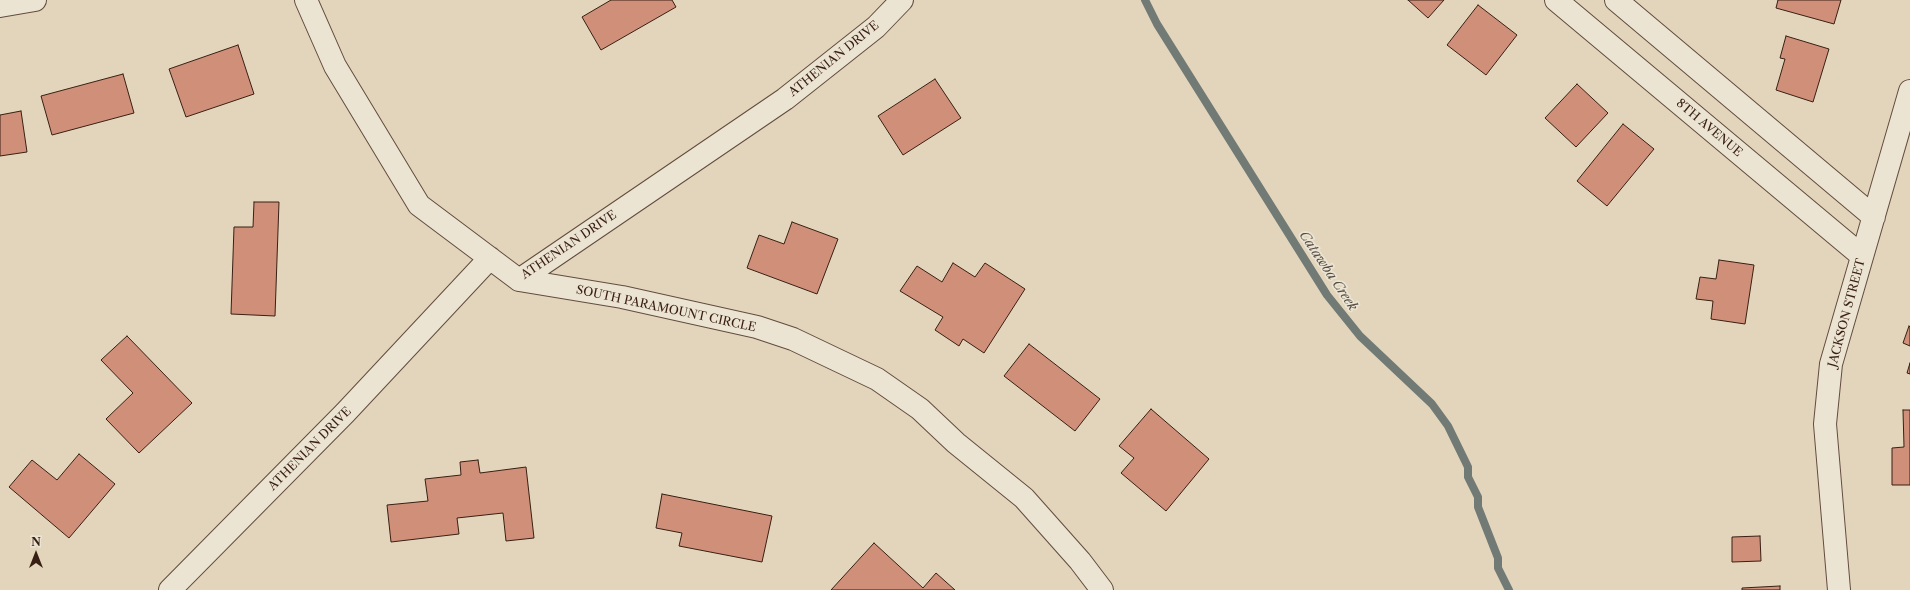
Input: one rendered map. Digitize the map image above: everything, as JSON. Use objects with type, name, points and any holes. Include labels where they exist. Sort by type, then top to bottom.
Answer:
[{"type":"street","points":[[0,6],[35,0]]},
{"type":"street","points":[[306,0],[335,66],[419,205],[490,258]]},
{"type":"street","name":"ATHENIAN DRIVE","points":[[170,590],[345,414],[490,258],[519,280],[785,99],[876,27],[902,0]]},
{"type":"street","name":"8TH AVENUE","points":[[1556,0],[1862,256]]},
{"type":"street","points":[[1616,0],[1874,217]]},
{"type":"street","name":"JACKSON STREET","points":[[1839,590],[1825,424],[1831,364],[1910,91]]},
{"type":"street","name":"SOUTH PARAMOUNT CIRCLE","points":[[519,280],[622,297],[757,327],[793,339],[877,379],[920,409],[956,443],[1024,498],[1080,561],[1102,590]]},
{"type":"building","points":[[611,0],[672,0],[676,7],[601,50],[582,17]]},
{"type":"building","points":[[1408,0],[1444,0],[1428,18]]},
{"type":"building","points":[[1778,0],[1841,0],[1834,24],[1776,8]]},
{"type":"building","points":[[1478,5],[1517,35],[1486,75],[1447,45]]},
{"type":"building","points":[[1786,36],[1829,49],[1813,102],[1776,90],[1785,59],[1780,58]]},
{"type":"building","points":[[238,45],[254,94],[186,117],[169,69]]},
{"type":"building","points":[[123,74],[134,113],[52,135],[41,96]]},
{"type":"building","points":[[935,79],[961,118],[903,155],[878,116]]},
{"type":"building","points":[[1577,84],[1608,113],[1576,147],[1545,118]]},
{"type":"building","points":[[21,111],[27,152],[0,156],[0,115]]},
{"type":"building","points":[[1623,124],[1654,149],[1607,206],[1577,181]]},
{"type":"building","points":[[254,202],[279,202],[275,316],[231,314],[234,227],[253,227]]},
{"type":"building","points":[[792,222],[838,239],[817,294],[747,268],[759,235],[784,244]]},
{"type":"building","points":[[1719,260],[1754,265],[1745,324],[1711,319],[1713,301],[1696,299],[1700,277],[1716,279]]},
{"type":"building","points":[[953,263],[975,277],[985,263],[1025,289],[984,353],[963,339],[959,346],[935,330],[943,317],[900,291],[917,266],[942,282]]},
{"type":"building","points":[[1909,326],[1910,327],[1910,346],[1903,343]]},
{"type":"building","points":[[127,336],[192,403],[139,453],[106,419],[133,393],[101,360]]},
{"type":"building","points":[[1029,344],[1100,399],[1075,431],[1004,376]]},
{"type":"building","points":[[1910,363],[1910,374],[1907,373]]},
{"type":"building","points":[[1151,409],[1209,459],[1166,511],[1121,473],[1134,458],[1119,446]]},
{"type":"building","points":[[1903,410],[1910,410],[1910,485],[1892,485],[1892,448],[1904,447]]},
{"type":"building","points":[[79,454],[115,484],[69,538],[9,487],[32,460],[57,480]]},
{"type":"building","points":[[478,460],[480,473],[526,467],[534,538],[506,541],[503,513],[457,518],[459,534],[391,542],[387,505],[428,501],[425,479],[461,475],[460,462]]},
{"type":"building","points":[[662,494],[772,516],[762,562],[679,546],[682,533],[656,528]]},
{"type":"building","points":[[1760,536],[1761,561],[1732,562],[1732,537]]},
{"type":"building","points":[[874,543],[923,588],[936,573],[955,590],[831,590]]},
{"type":"building","points":[[1780,586],[1780,590],[1742,590],[1742,588]]},
{"type":"waterway","name":"Catawba Creek","points":[[1145,0],[1157,24],[1327,295],[1360,336],[1432,404],[1448,426],[1468,467],[1468,477],[1478,497],[1478,507],[1498,558],[1498,568],[1509,590]]}]
